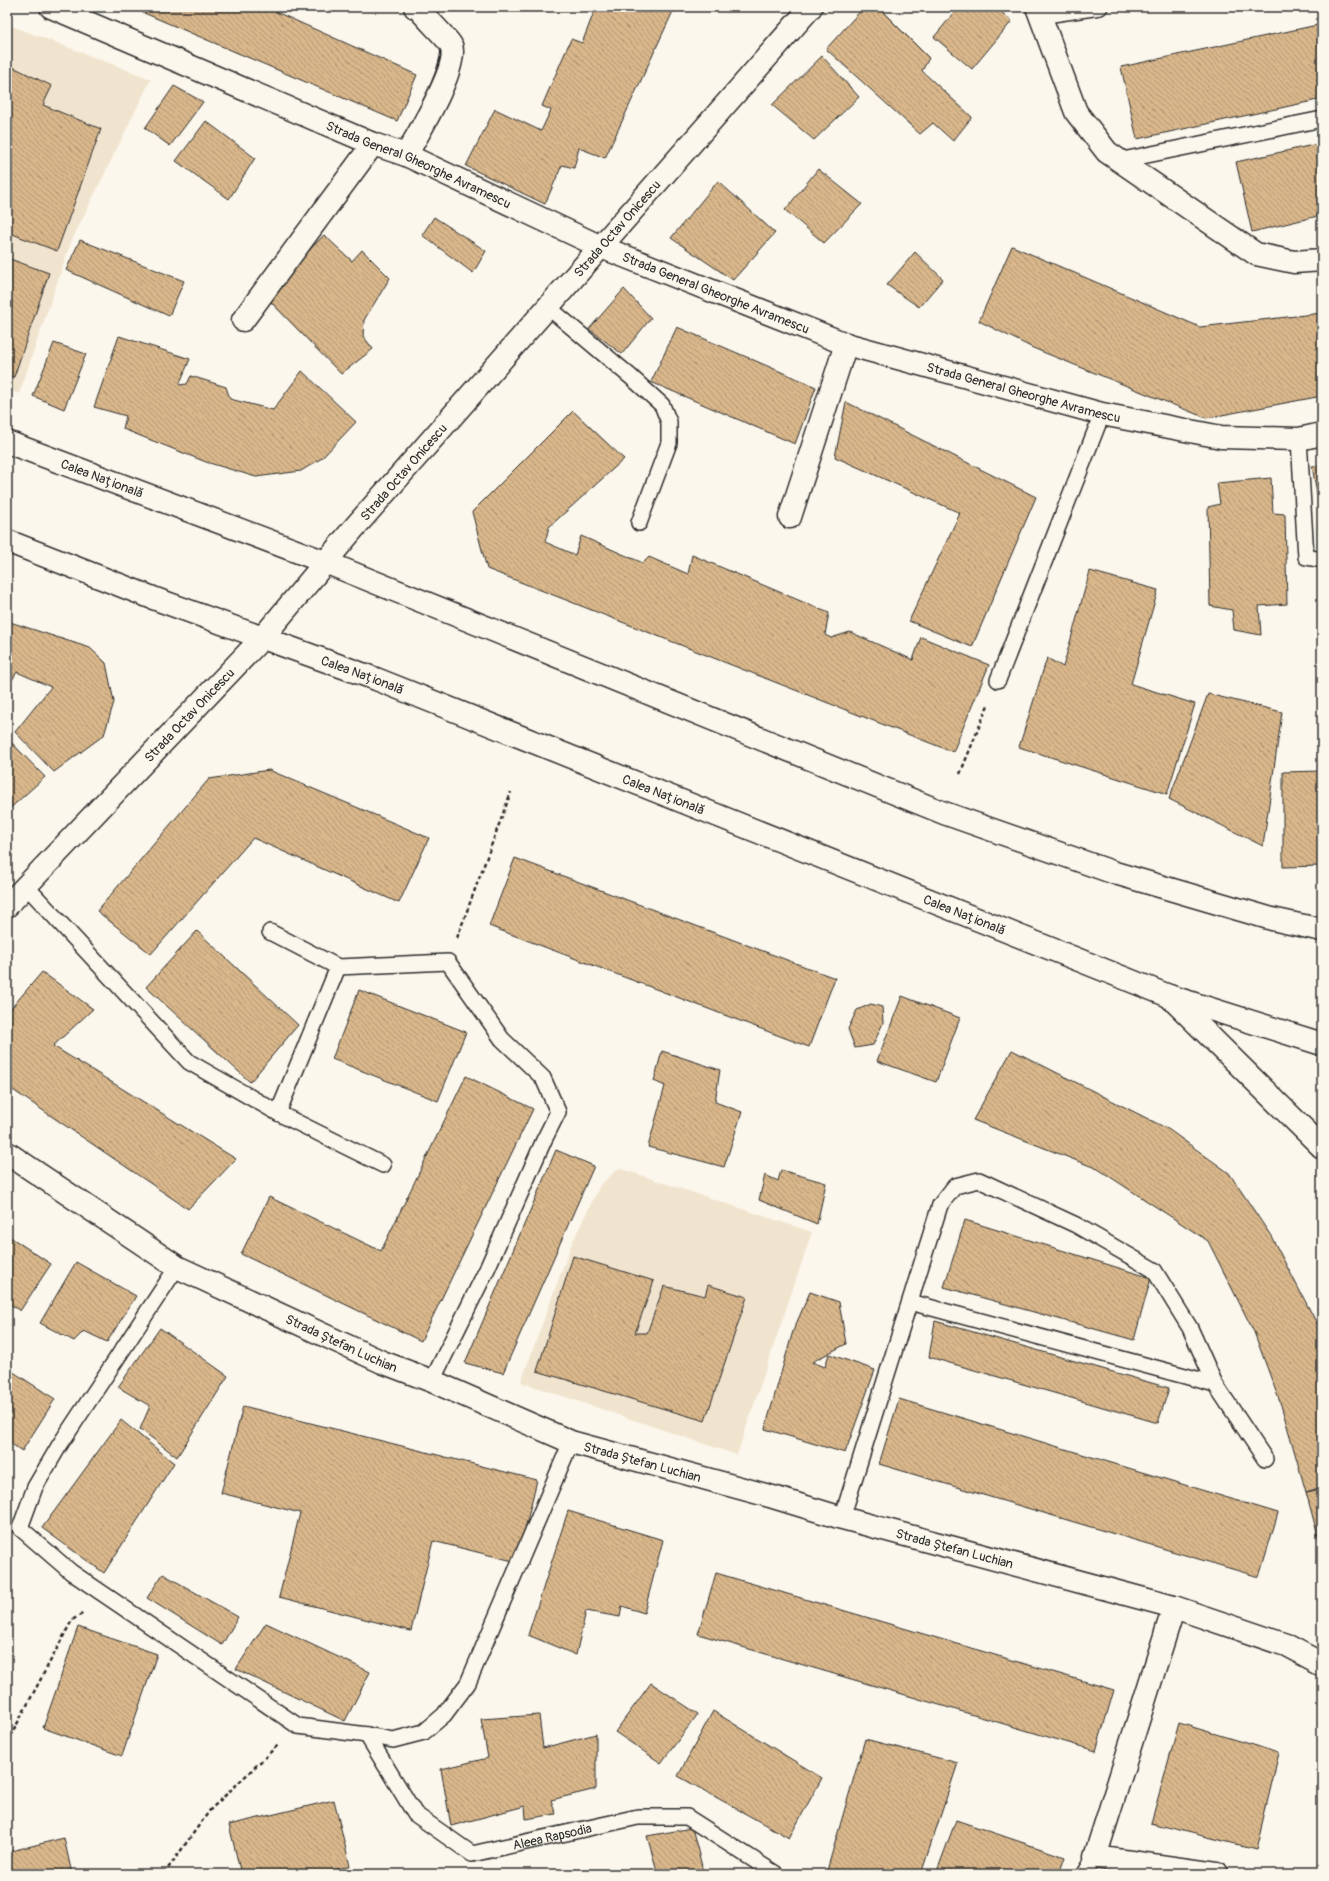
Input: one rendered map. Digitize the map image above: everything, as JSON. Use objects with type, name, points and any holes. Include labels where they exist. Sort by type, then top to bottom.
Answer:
[{"type":"street","points":[[406,155],[440,92],[453,57],[451,45],[418,8],[414,7]]},
{"type":"street","points":[[790,30],[794,7]]},
{"type":"street","name":"Strada Octav Onicescu","points":[[7,906],[263,638],[325,562],[811,7]]},
{"type":"street","name":"Strada General Gheorghe Avramescu","points":[[62,9],[373,144],[406,155],[601,247],[846,344],[1102,414],[1221,437],[1299,439],[1322,434]]},
{"type":"street","points":[[1038,11],[1076,112],[1102,146],[1118,161],[1256,254],[1294,262],[1322,260]]},
{"type":"street","points":[[243,320],[373,144]]},
{"type":"street","points":[[790,517],[846,344]]},
{"type":"street","name":"Calea Națională","points":[[7,442],[325,562],[944,813],[1115,873],[1257,915],[1322,930]]},
{"type":"street","name":"Calea Națională","points":[[7,541],[153,598],[384,682],[1169,996],[1322,1044]]},
{"type":"street","points":[[1169,996],[1322,1147]]},
{"type":"street","name":"Strada Ștefan Luchian","points":[[7,1153],[176,1267],[382,1362],[432,1380],[571,1442],[773,1497],[842,1518],[1174,1607],[1286,1645],[1322,1664]]},
{"type":"street","points":[[1174,1607],[1090,1865],[1216,1874]]},
{"type":"lane","points":[[1038,11],[1100,7]]},
{"type":"lane","points":[[1118,161],[1322,119]]},
{"type":"lane","points":[[548,307],[631,377],[662,406],[669,422],[669,443],[638,523]]},
{"type":"lane","points":[[998,680],[1102,414]]},
{"type":"lane","points":[[1299,439],[1306,557],[1322,560]]},
{"type":"lane","points":[[26,886],[189,1062],[278,1113],[383,1166]]},
{"type":"lane","points":[[270,932],[338,967],[448,962],[502,1038],[543,1078],[558,1112],[544,1140],[487,1269],[432,1380]]},
{"type":"lane","points":[[278,1113],[338,967]]},
{"type":"lane","points":[[842,1518],[940,1206],[955,1186],[979,1180],[1076,1225],[1154,1270],[1190,1328],[1215,1384],[1265,1459]]},
{"type":"lane","points":[[176,1267],[59,1446],[35,1488],[14,1530],[108,1598],[298,1726],[393,1740],[424,1732],[444,1715],[468,1683],[571,1442]]},
{"type":"lane","points":[[910,1302],[1215,1384]]},
{"type":"lane","name":"Aleea Rapsodia","points":[[367,1735],[415,1814],[472,1854],[638,1817],[687,1817],[776,1874]]},
{"type":"path","points":[[960,774],[998,680]]},
{"type":"path","points":[[448,962],[511,792]]},
{"type":"path","points":[[7,1743],[72,1620],[108,1598]]},
{"type":"path","points":[[164,1874],[210,1810],[298,1726]]},
{"type":"shaded area","points":[[7,24],[151,79],[71,242],[19,394],[7,389]]},
{"type":"shaded area","points":[[619,1168],[812,1232],[737,1455],[521,1382],[571,1245],[600,1185]]},
{"type":"building","points":[[130,7],[265,7],[417,75],[397,121]]},
{"type":"building","points":[[596,7],[675,7],[605,158],[579,148],[574,168],[562,165],[545,204],[466,166],[495,109],[541,131],[551,110],[542,106],[571,39],[582,43]]},
{"type":"building","points":[[864,7],[878,7],[929,58],[922,71],[972,117],[953,141],[933,123],[920,134],[826,49]]},
{"type":"building","points":[[959,7],[995,7],[1012,21],[972,69],[934,37]]},
{"type":"building","points":[[1322,24],[1322,99],[1137,139],[1121,67]]},
{"type":"building","points":[[822,56],[859,97],[814,140],[772,105]]},
{"type":"building","points":[[13,67],[52,86],[43,105],[101,129],[57,251],[7,232],[7,84]]},
{"type":"building","points":[[174,86],[203,102],[170,146],[145,128]]},
{"type":"building","points":[[206,121],[255,158],[229,199],[176,161]]},
{"type":"building","points":[[1322,143],[1322,215],[1252,232],[1236,162]]},
{"type":"building","points":[[818,169],[862,204],[824,243],[785,210]]},
{"type":"building","points":[[718,181],[775,233],[733,280],[671,238]]},
{"type":"building","points":[[434,217],[486,251],[473,273],[422,235]]},
{"type":"building","points":[[324,235],[352,261],[362,250],[390,278],[364,320],[363,336],[373,349],[341,374],[265,296]]},
{"type":"building","points":[[80,240],[184,281],[169,316],[66,270]]},
{"type":"building","points":[[1012,246],[1200,327],[1322,313],[1322,396],[1206,418],[1033,348],[979,321]]},
{"type":"building","points":[[915,252],[943,279],[919,307],[887,285]]},
{"type":"building","points":[[7,258],[49,273],[14,377],[7,375]]},
{"type":"building","points":[[624,289],[651,318],[622,354],[589,329]]},
{"type":"building","points":[[677,327],[816,387],[795,444],[651,382]]},
{"type":"building","points":[[119,336],[190,359],[179,385],[187,384],[191,376],[226,387],[230,399],[273,410],[302,371],[356,422],[322,458],[301,471],[256,477],[206,462],[123,429],[126,416],[94,407]]},
{"type":"building","points":[[54,343],[86,354],[64,409],[33,396]]},
{"type":"building","points":[[846,402],[1036,497],[972,647],[909,621],[960,513],[835,457]]},
{"type":"building","points":[[573,411],[624,459],[549,527],[545,542],[575,555],[581,536],[643,563],[649,557],[688,574],[692,555],[829,613],[825,635],[831,638],[850,632],[913,660],[921,637],[989,665],[953,752],[487,569],[472,512]]},
{"type":"building","points":[[1322,465],[1322,521],[1312,466]]},
{"type":"building","points":[[1271,478],[1273,513],[1285,514],[1287,604],[1259,606],[1261,635],[1234,630],[1232,610],[1210,606],[1208,507],[1220,504],[1217,483]]},
{"type":"building","points":[[1090,571],[1158,590],[1131,684],[1195,704],[1167,794],[1019,747],[1047,658],[1063,667]]},
{"type":"building","points":[[7,621],[90,648],[106,663],[114,702],[104,735],[54,772],[15,732],[51,687],[17,672],[7,688]]},
{"type":"building","points":[[1208,694],[1282,712],[1263,846],[1169,799]]},
{"type":"building","points":[[7,738],[45,777],[7,811]]},
{"type":"building","points":[[269,770],[429,838],[399,903],[253,838],[151,954],[97,911],[209,779]]},
{"type":"building","points":[[1322,771],[1322,866],[1283,867],[1283,772]]},
{"type":"building","points":[[515,858],[835,978],[809,1047],[489,926]]},
{"type":"building","points":[[197,931],[298,1025],[250,1082],[146,987]]},
{"type":"building","points":[[42,972],[93,1009],[53,1046],[236,1159],[188,1209],[7,1086],[7,1013]]},
{"type":"building","points":[[359,990],[466,1032],[438,1101],[332,1059]]},
{"type":"building","points":[[902,996],[960,1018],[936,1082],[877,1061]]},
{"type":"building","points":[[871,1004],[882,1007],[883,1023],[873,1045],[855,1048],[848,1029],[857,1010]]},
{"type":"building","points":[[1012,1050],[1168,1129],[1229,1173],[1271,1236],[1322,1333],[1322,1487],[1306,1492],[1281,1405],[1254,1332],[1208,1241],[1098,1169],[973,1120]]},
{"type":"building","points":[[662,1051],[720,1070],[715,1102],[742,1112],[724,1167],[648,1147],[665,1086],[654,1081]]},
{"type":"building","points":[[466,1076],[533,1109],[421,1341],[241,1254],[269,1197],[381,1251]]},
{"type":"building","points":[[556,1150],[594,1166],[503,1373],[465,1363]]},
{"type":"building","points":[[781,1170],[826,1183],[817,1224],[759,1200],[765,1175],[778,1181]]},
{"type":"building","points":[[965,1220],[1151,1278],[1134,1340],[944,1287]]},
{"type":"building","points":[[7,1235],[51,1264],[20,1311],[7,1302]]},
{"type":"building","points":[[573,1256],[654,1281],[635,1333],[647,1333],[664,1286],[705,1296],[708,1285],[747,1297],[705,1421],[537,1371]]},
{"type":"building","points":[[76,1262],[136,1296],[107,1342],[84,1331],[74,1341],[40,1323]]},
{"type":"building","points":[[810,1292],[839,1302],[846,1344],[812,1362],[825,1367],[829,1354],[875,1370],[845,1453],[765,1429],[793,1331]]},
{"type":"building","points":[[935,1321],[1169,1388],[1158,1423],[929,1357]]},
{"type":"building","points":[[160,1328],[228,1376],[177,1457],[140,1429],[150,1406],[118,1387]]},
{"type":"building","points":[[7,1368],[55,1399],[22,1451],[7,1441]]},
{"type":"building","points":[[899,1399],[1278,1513],[1259,1577],[879,1464]]},
{"type":"building","points":[[243,1406],[537,1480],[517,1562],[433,1541],[411,1631],[279,1597],[300,1513],[221,1493]]},
{"type":"building","points":[[121,1420],[174,1463],[104,1573],[42,1528]]},
{"type":"building","points":[[1322,1489],[1322,1551],[1306,1492]]},
{"type":"building","points":[[568,1511],[663,1540],[644,1613],[622,1606],[620,1617],[586,1611],[576,1655],[528,1635]]},
{"type":"building","points":[[716,1573],[1114,1690],[1096,1751],[698,1634]]},
{"type":"building","points":[[163,1574],[238,1617],[222,1645],[147,1598]]},
{"type":"building","points":[[266,1623],[370,1672],[345,1721],[236,1669]]},
{"type":"building","points":[[78,1627],[157,1654],[122,1756],[43,1728]]},
{"type":"building","points":[[651,1683],[698,1714],[661,1763],[615,1732]]},
{"type":"building","points":[[713,1711],[822,1778],[789,1838],[678,1776]]},
{"type":"building","points":[[539,1715],[543,1748],[596,1734],[596,1789],[551,1800],[556,1814],[526,1819],[525,1806],[451,1826],[441,1769],[488,1758],[481,1719]]},
{"type":"building","points":[[1179,1723],[1279,1753],[1256,1849],[1151,1823]]},
{"type":"building","points":[[865,1739],[958,1763],[921,1874],[826,1874]]},
{"type":"building","points":[[334,1800],[350,1866],[318,1874],[241,1874],[229,1825]]},
{"type":"building","points":[[956,1820],[1065,1857],[1059,1874],[936,1874]]},
{"type":"building","points":[[692,1828],[704,1874],[658,1874],[647,1836]]},
{"type":"building","points":[[64,1838],[72,1874],[7,1874],[7,1852]]}]
